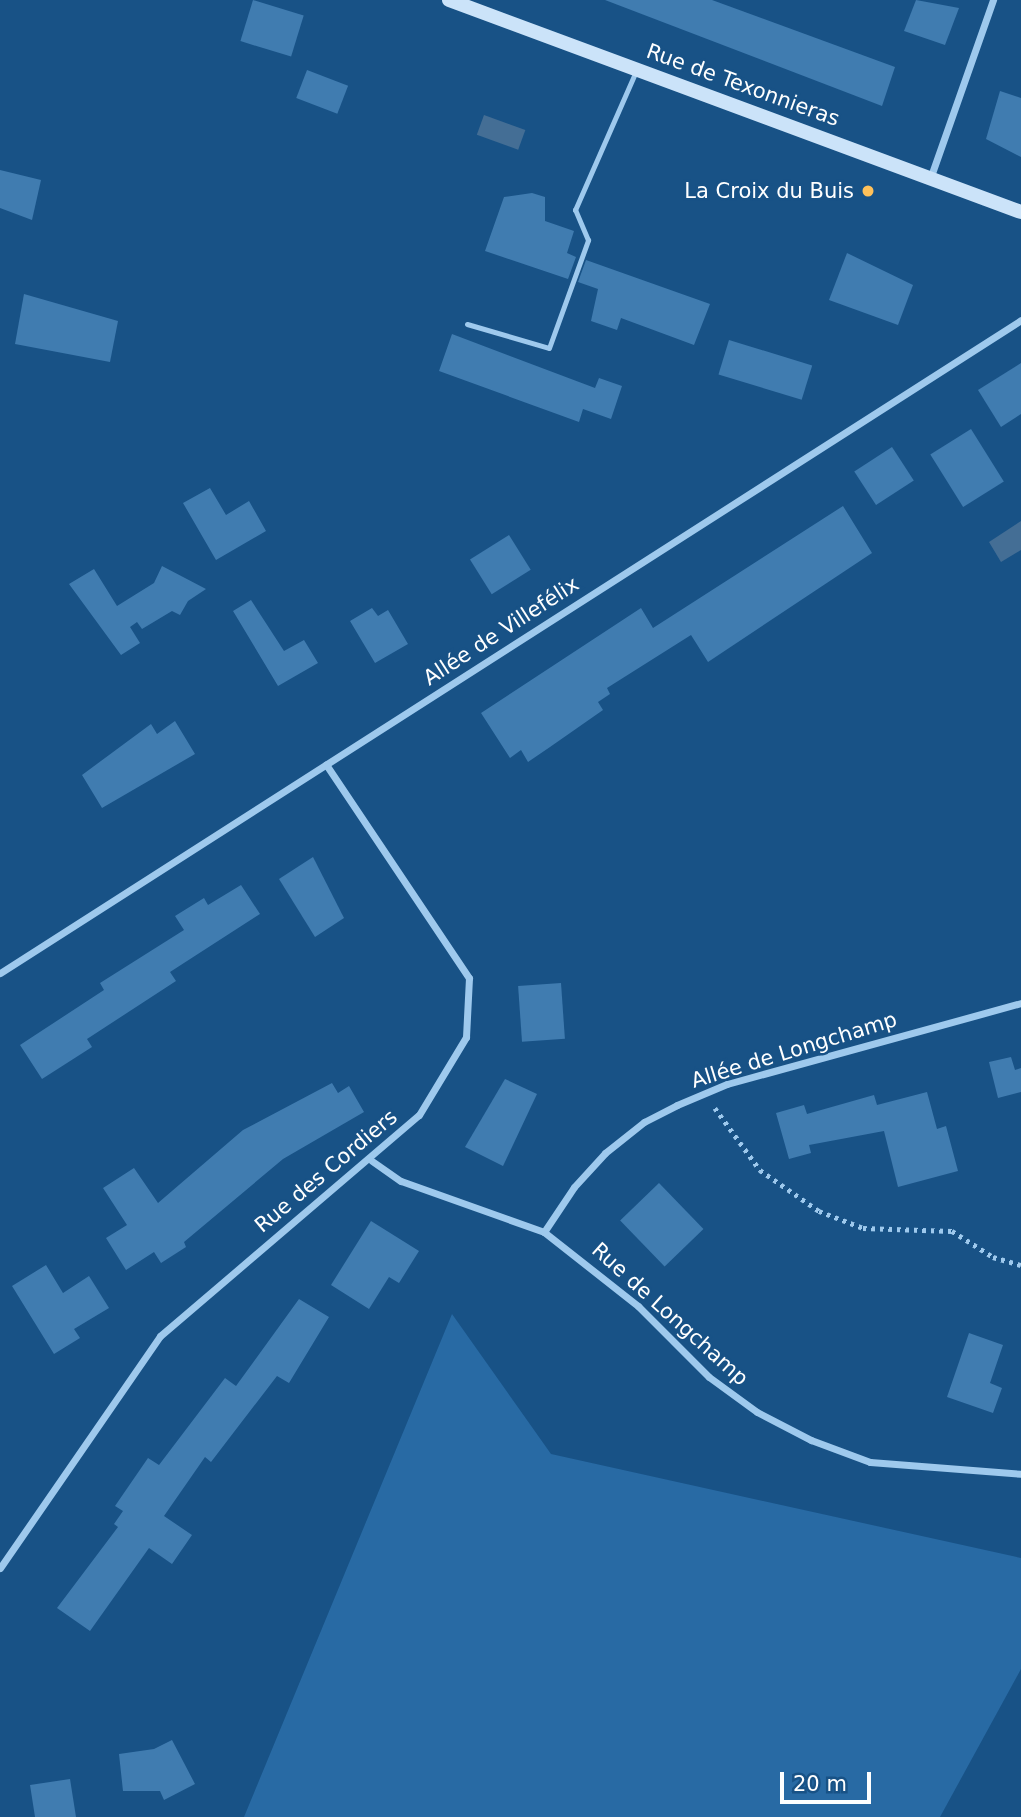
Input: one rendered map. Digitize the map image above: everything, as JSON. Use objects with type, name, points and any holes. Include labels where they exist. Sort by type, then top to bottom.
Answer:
[{"type":"main road","name":"Rue de Texonnieras","points":[[449,0],[931,176],[1021,212]]},
{"type":"street","points":[[931,176],[993,0]]},
{"type":"street","name":"Allée de Villefélix","points":[[0,973],[1021,320]]},
{"type":"street","name":"Rue des Cordiers","points":[[0,1568],[160,1336],[322,1193],[372,1161],[419,1115],[466,1037],[468,978],[326,764]]},
{"type":"street","name":"Allée de Longchamp","points":[[544,1232],[605,1153],[644,1122],[705,1092],[1021,1003]]},
{"type":"street","name":"Rue de Longchamp","points":[[372,1161],[401,1181],[501,1213],[544,1232],[638,1306],[709,1377],[757,1412],[811,1440],[870,1462],[1021,1474]]},
{"type":"lane","points":[[467,324],[549,348],[588,240],[575,210],[638,69]]},
{"type":"path","points":[[705,1092],[760,1170],[819,1211],[863,1228],[951,1231],[993,1257],[1021,1265]]},
{"type":"shaded area","points":[[484,115],[525,130],[518,150],[477,135]]},
{"type":"shaded area","points":[[1021,521],[1021,550],[1001,562],[989,542]]},
{"type":"shaded area","points":[[452,1314],[551,1454],[1021,1558],[1021,1669],[940,1817],[244,1817]]},
{"type":"building","points":[[253,0],[304,15],[291,57],[240,41]]},
{"type":"building","points":[[605,0],[712,0],[895,67],[882,106]]},
{"type":"building","points":[[916,0],[959,8],[945,45],[904,31]]},
{"type":"building","points":[[307,70],[348,86],[337,114],[296,98]]},
{"type":"building","points":[[1000,91],[1021,98],[1021,157],[986,139]]},
{"type":"building","points":[[0,170],[41,180],[32,220],[0,208]]},
{"type":"building","points":[[532,193],[545,197],[545,221],[574,231],[567,253],[576,257],[568,279],[485,251],[504,197]]},
{"type":"building","points":[[847,253],[913,285],[898,325],[829,300]]},
{"type":"building","points":[[586,260],[710,304],[694,345],[621,318],[617,330],[591,321],[598,289],[578,282]]},
{"type":"building","points":[[24,294],[118,321],[110,362],[15,344]]},
{"type":"building","points":[[452,334],[595,388],[599,378],[622,386],[611,419],[583,409],[579,422],[439,371]]},
{"type":"building","points":[[729,340],[812,365],[802,400],[718,374]]},
{"type":"building","points":[[1021,363],[1021,414],[1001,427],[978,390]]},
{"type":"building","points":[[971,429],[1004,482],[963,507],[930,454]]},
{"type":"building","points":[[892,447],[914,481],[876,505],[854,472]]},
{"type":"building","points":[[210,488],[226,515],[249,501],[266,531],[216,560],[183,503]]},
{"type":"building","points":[[843,506],[872,553],[708,662],[691,635],[607,688],[610,694],[598,702],[603,710],[528,762],[521,750],[510,758],[481,713],[641,608],[653,628]]},
{"type":"building","points":[[509,535],[531,570],[492,594],[470,559]]},
{"type":"building","points":[[162,566],[206,589],[188,601],[180,615],[172,611],[142,629],[137,622],[130,627],[140,643],[121,655],[69,584],[94,569],[117,606],[154,583]]},
{"type":"building","points":[[251,600],[284,651],[304,640],[318,663],[278,686],[233,611]]},
{"type":"building","points":[[372,608],[378,616],[388,610],[408,644],[375,663],[350,621]]},
{"type":"building","points":[[175,721],[195,754],[102,808],[82,775],[151,724],[157,734]]},
{"type":"building","points":[[313,857],[344,918],[315,937],[279,879]]},
{"type":"building","points":[[241,885],[260,914],[170,972],[176,981],[87,1039],[92,1047],[42,1079],[20,1045],[104,990],[100,983],[184,930],[175,916],[204,898],[208,905]]},
{"type":"building","points":[[561,983],[565,1039],[522,1042],[518,986]]},
{"type":"building","points":[[1011,1057],[1015,1070],[1021,1068],[1021,1092],[998,1098],[989,1062]]},
{"type":"building","points":[[505,1079],[537,1094],[503,1166],[465,1147]]},
{"type":"building","points":[[332,1083],[338,1093],[349,1086],[364,1112],[283,1159],[184,1242],[186,1247],[161,1263],[154,1252],[126,1270],[106,1238],[127,1225],[103,1188],[134,1168],[158,1203],[243,1130]]},
{"type":"building","points":[[927,1092],[937,1129],[946,1126],[958,1171],[898,1187],[884,1131],[809,1145],[811,1153],[789,1159],[776,1113],[804,1105],[807,1114],[874,1095],[877,1105]]},
{"type":"building","points":[[659,1183],[703,1229],[665,1267],[620,1221]]},
{"type":"building","points":[[371,1221],[419,1251],[399,1283],[389,1277],[369,1309],[331,1285]]},
{"type":"building","points":[[46,1265],[63,1293],[89,1276],[109,1308],[74,1329],[80,1338],[54,1354],[12,1286]]},
{"type":"building","points":[[299,1299],[329,1317],[289,1383],[277,1376],[211,1462],[205,1457],[164,1516],[192,1535],[172,1564],[149,1548],[90,1631],[57,1608],[118,1527],[114,1524],[123,1511],[115,1506],[148,1458],[159,1465],[225,1378],[236,1386]]},
{"type":"building","points":[[969,1333],[1003,1345],[990,1383],[1002,1388],[993,1413],[947,1397]]},
{"type":"building","points":[[172,1740],[195,1784],[164,1800],[160,1791],[123,1791],[119,1754],[154,1749]]},
{"type":"building","points":[[70,1779],[76,1817],[35,1817],[30,1785]]},
{"type":"place","name":"La Croix du Buis","points":[[868,191]]}]
